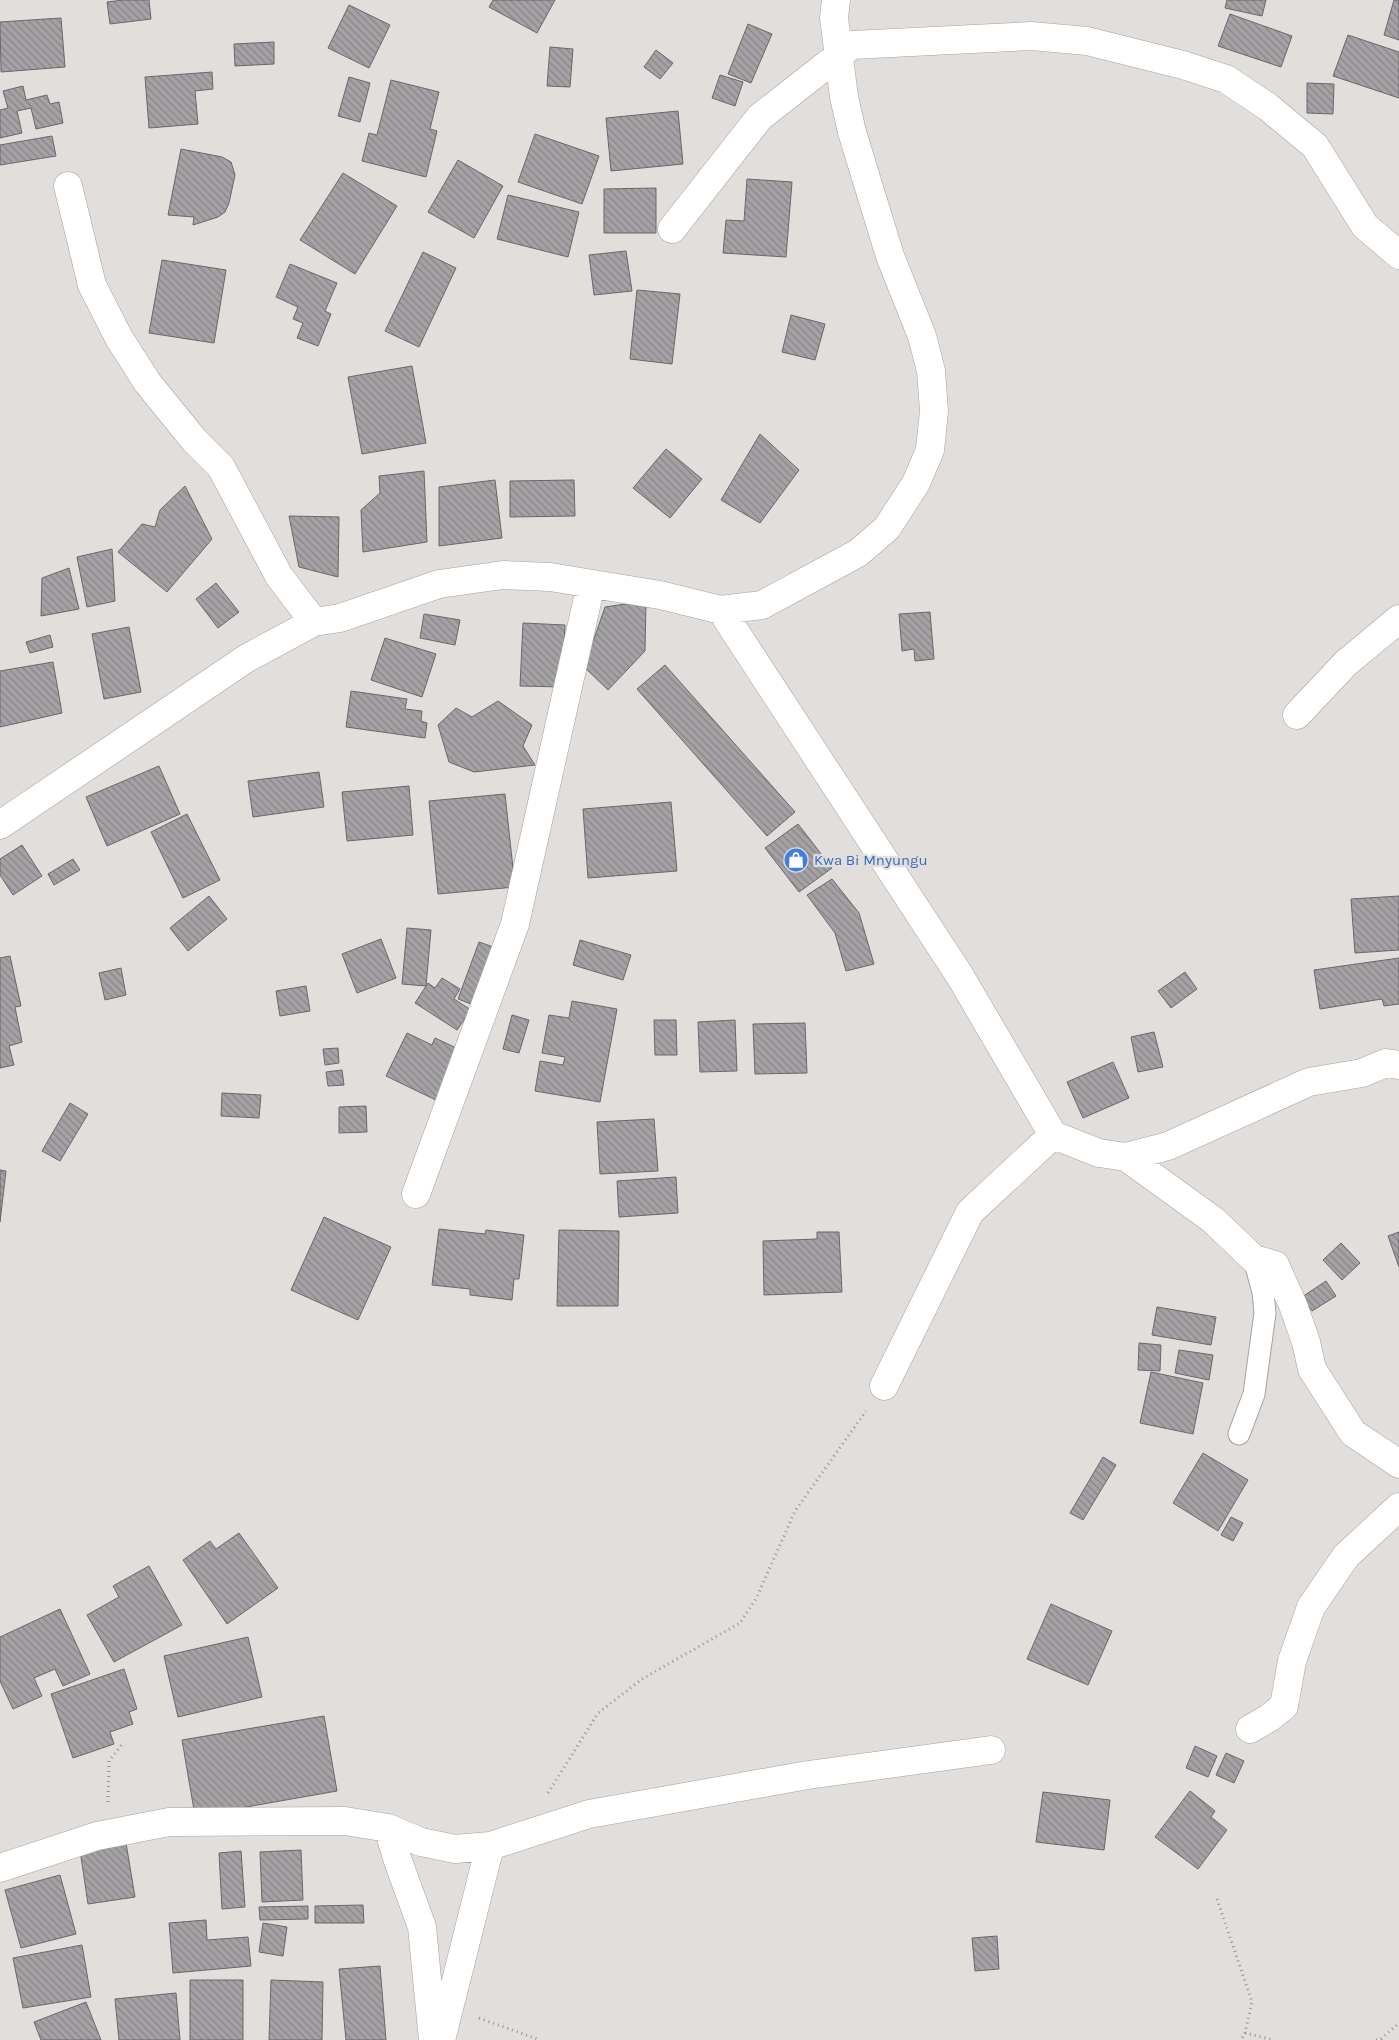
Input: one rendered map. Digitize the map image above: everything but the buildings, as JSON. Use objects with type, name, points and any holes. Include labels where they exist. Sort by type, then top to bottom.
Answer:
[{"type":"street","points":[[0,825],[247,658],[314,622],[340,618],[439,584],[503,575],[550,577],[660,595],[722,610],[762,606],[858,553],[887,528],[916,482],[930,450],[934,411],[931,371],[922,336],[890,256],[852,132],[834,18],[836,0]]},
{"type":"street","points":[[672,228],[760,117],[852,45],[1031,36],[1087,41],[1183,65],[1226,79],[1268,107],[1315,146],[1365,226],[1399,255]]},
{"type":"street","points":[[68,186],[92,285],[119,338],[147,382],[194,440],[221,467],[279,576],[314,622]]},
{"type":"street","points":[[416,1194],[515,924],[590,584]]},
{"type":"street","points":[[722,610],[960,976],[1053,1135],[1099,1153],[1126,1157],[1168,1146],[1309,1082],[1362,1073],[1386,1063],[1399,1065]]},
{"type":"street","points":[[1297,715],[1346,663],[1399,619]]},
{"type":"street","points":[[884,1386],[970,1212],[1053,1135]]},
{"type":"street","points":[[1126,1157],[1213,1220],[1254,1259],[1275,1265],[1293,1305],[1306,1342],[1312,1369],[1353,1434],[1399,1464]]},
{"type":"street","points":[[1250,1728],[1269,1718],[1284,1706],[1292,1661],[1311,1607],[1346,1556],[1399,1507]]},
{"type":"street","points":[[0,1868],[46,1851],[114,1832],[168,1822],[345,1821],[388,1828],[421,1842],[455,1849],[490,1846],[522,1834],[589,1814],[808,1775],[991,1750]]},
{"type":"street","points":[[388,1828],[422,1927],[433,2040]]},
{"type":"street","points":[[441,2040],[490,1846]]},
{"type":"lane","points":[[1239,1434],[1254,1394],[1264,1313],[1263,1292],[1254,1259]]},
{"type":"path","points":[[522,1834],[598,1713],[642,1679],[740,1623],[756,1599],[795,1511],[884,1386]]},
{"type":"path","points":[[114,1832],[107,1796],[109,1761],[122,1743]]},
{"type":"path","points":[[1217,1899],[1252,2002],[1245,2032],[1241,2040]]},
{"type":"path","points":[[450,2006],[540,2040]]},
{"type":"path","points":[[1376,2040],[1399,2023]]},
{"type":"path","points":[[1245,2032],[1274,2040]]},
{"type":"place","name":"Kwa Bi Mnyungu","points":[[796,860]]}]
